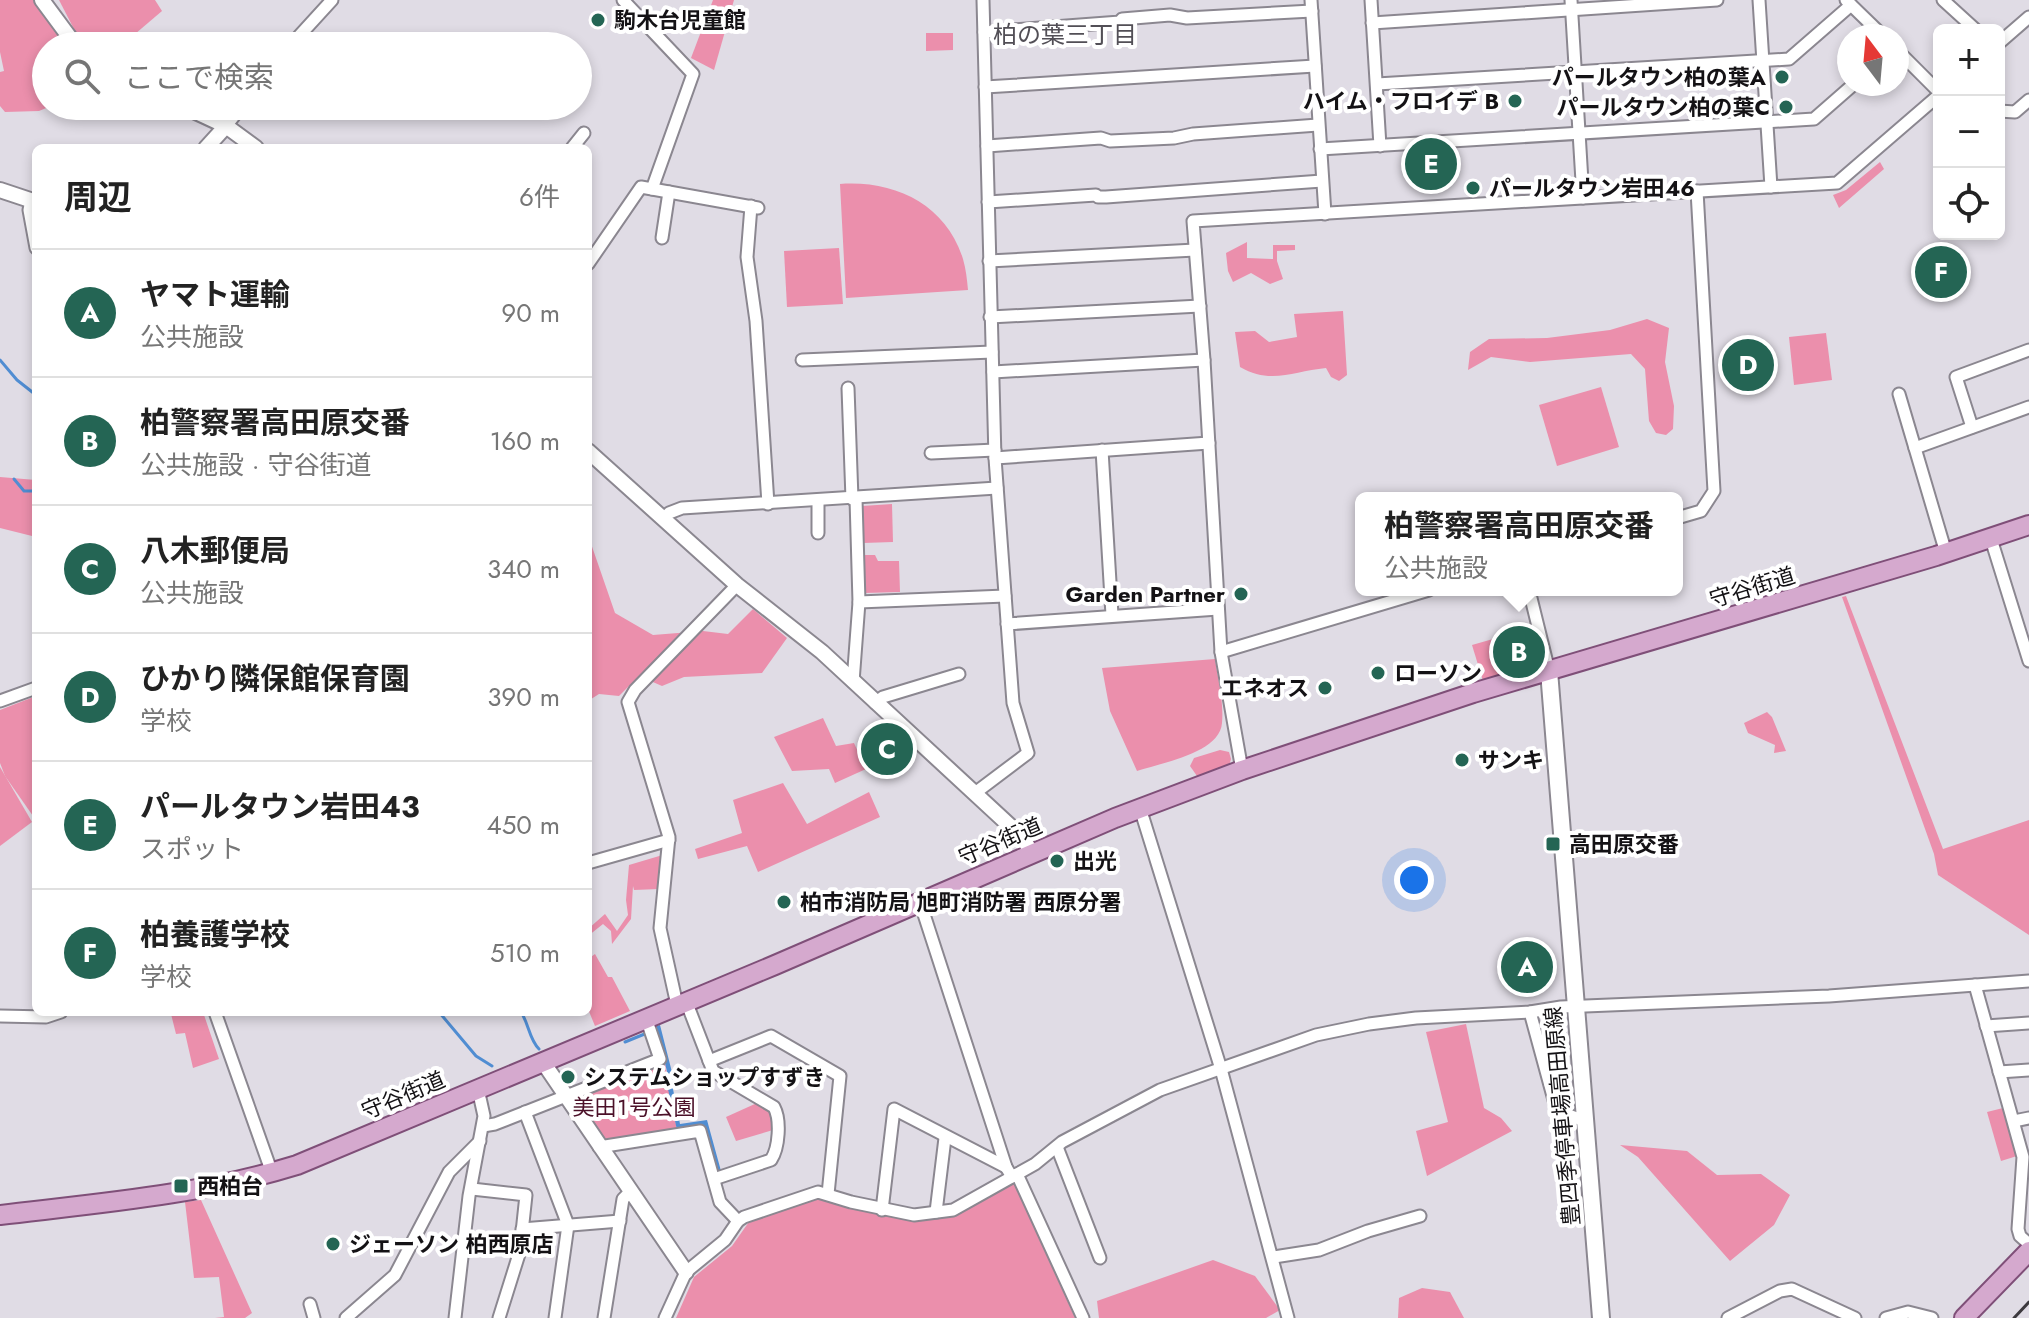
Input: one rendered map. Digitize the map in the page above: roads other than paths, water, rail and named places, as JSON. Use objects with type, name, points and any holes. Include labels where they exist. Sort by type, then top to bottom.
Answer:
[{"type":"main road","name":"守谷街道","points":[[0,1215],[160,1197],[223,1186],[272,1173],[337,1149],[1140,808],[1242,770],[1361,729],[1946,553],[2029,525]]},
{"type":"main road","name":"豊四季停車場高田原線","points":[[1549,671],[1601,1318]]},
{"type":"main road","points":[[1964,1318],[2029,1251]]},
{"type":"street","points":[[42,0],[66,32]]},
{"type":"street","points":[[303,32],[332,0]]},
{"type":"street","points":[[623,0],[693,74],[652,189]]},
{"type":"street","points":[[975,793],[1028,753],[1013,703],[997,488],[983,0]]},
{"type":"street","points":[[1371,0],[1380,146]]},
{"type":"street","points":[[1372,23],[1571,5],[1717,0]]},
{"type":"street","points":[[1759,0],[1771,187]]},
{"type":"street","points":[[1947,1],[1970,24]]},
{"type":"street","points":[[1377,84],[1789,59],[1848,3],[1870,24]]},
{"type":"street","points":[[984,32],[1120,22],[1122,19],[1170,15],[1187,18],[1311,5],[1325,214]]},
{"type":"street","points":[[1571,5],[1583,198]]},
{"type":"street","points":[[2005,38],[2029,17]]},
{"type":"street","points":[[1909,63],[1933,88]]},
{"type":"street","points":[[985,87],[1315,66]]},
{"type":"street","points":[[1320,149],[1814,119],[1840,96]]},
{"type":"street","points":[[1242,770],[1221,652],[1193,221],[1837,183],[1937,96]]},
{"type":"street","points":[[2005,111],[2015,112],[2029,100]]},
{"type":"street","points":[[213,120],[251,144]]},
{"type":"street","points":[[210,144],[231,120]]},
{"type":"street","points":[[987,146],[1101,138],[1110,141],[1174,138],[1318,125]]},
{"type":"street","points":[[575,144],[584,133]]},
{"type":"street","points":[[988,202],[1322,181]]},
{"type":"street","points":[[592,258],[641,187],[754,207],[747,257],[756,321],[768,504]]},
{"type":"street","points":[[0,190],[32,200]]},
{"type":"street","points":[[1683,516],[1701,511],[1714,491],[1697,191]]},
{"type":"street","points":[[662,238],[669,192]]},
{"type":"street","points":[[32,205],[29,210],[32,226]]},
{"type":"street","points":[[989,261],[1195,250]]},
{"type":"street","points":[[990,317],[1200,306]]},
{"type":"street","points":[[1972,427],[1956,377],[2029,350]]},
{"type":"street","points":[[802,360],[992,352]]},
{"type":"street","points":[[993,372],[1204,360]]},
{"type":"street","points":[[848,388],[859,602],[853,682]]},
{"type":"street","points":[[1899,394],[1946,553]]},
{"type":"street","points":[[1915,448],[2029,407]]},
{"type":"street","points":[[931,453],[995,454],[1209,443]]},
{"type":"street","points":[[1102,450],[1112,615]]},
{"type":"street","points":[[592,455],[737,585],[780,617],[853,682],[1022,837],[1032,853]]},
{"type":"street","points":[[664,519],[669,513],[682,508],[997,488]]},
{"type":"street","points":[[818,501],[818,533]]},
{"type":"street","points":[[1991,539],[2029,661]]},
{"type":"street","points":[[714,1179],[771,1160],[775,1153],[778,1115],[774,1107],[713,1071],[681,1003],[660,928],[669,840],[628,702],[635,690],[737,585]]},
{"type":"street","points":[[859,602],[1005,596]]},
{"type":"street","points":[[1221,652],[1409,596]]},
{"type":"street","points":[[1530,596],[1549,671]]},
{"type":"street","points":[[1007,624],[1218,609]]},
{"type":"street","points":[[875,703],[883,697],[959,674]]},
{"type":"street","points":[[0,701],[32,689]]},
{"type":"street","points":[[1140,808],[1221,1069],[1288,1318]]},
{"type":"street","points":[[592,862],[669,840]]},
{"type":"street","points":[[920,902],[1011,1172],[1083,1318]]},
{"type":"street","points":[[665,1318],[686,1272],[725,1240],[738,1221],[818,1192],[882,1210],[914,1215],[953,1210],[1011,1172],[1035,1164],[1062,1142],[1160,1090],[1316,1035],[1416,1018],[1530,1012],[1576,1006],[1829,996],[2029,981]]},
{"type":"street","points":[[1975,985],[2027,1165],[2018,1229],[2020,1236],[2029,1244]]},
{"type":"street","points":[[1530,1012],[1557,1111],[1585,1121]]},
{"type":"street","points":[[0,1016],[49,1016]]},
{"type":"street","points":[[216,1016],[272,1173]]},
{"type":"street","points":[[483,1126],[660,1059],[646,1018]]},
{"type":"street","points":[[1986,1026],[2029,1023]]},
{"type":"street","points":[[709,1061],[771,1036],[840,1076],[828,1194]]},
{"type":"street","points":[[543,1062],[686,1272]]},
{"type":"street","points":[[1999,1072],[2029,1070]]},
{"type":"street","points":[[455,1318],[469,1196],[483,1126],[482,1098],[478,1089]]},
{"type":"street","points":[[882,1210],[894,1109],[1011,1172]]},
{"type":"street","points":[[525,1112],[568,1225],[555,1318]]},
{"type":"street","points":[[2014,1121],[2029,1118]]},
{"type":"street","points":[[599,1147],[700,1131],[720,1202],[738,1221]]},
{"type":"street","points":[[936,1212],[945,1138]]},
{"type":"street","points":[[346,1318],[395,1275],[449,1172],[480,1141]]},
{"type":"street","points":[[1057,1147],[1100,1258]]},
{"type":"street","points":[[472,1189],[526,1195],[520,1251],[499,1318]]},
{"type":"street","points":[[604,1318],[623,1199],[630,1192]]},
{"type":"street","points":[[1274,1257],[1319,1250],[1420,1216]]},
{"type":"street","points":[[522,1229],[620,1221]]},
{"type":"street","points":[[1728,1318],[1780,1291],[1792,1289],[1855,1318]]},
{"type":"street","points":[[310,1304],[314,1318]]},
{"type":"street","points":[[1886,1318],[1908,1312],[1932,1318]]},
{"type":"water","points":[[660,1025],[675,1084],[673,1089],[680,1124],[707,1120],[721,1171],[716,1169],[704,1126],[677,1130],[656,1026]]},
{"type":"waterway","points":[[0,360],[32,392]]},
{"type":"waterway","points":[[14,479],[24,491],[32,491]]},
{"type":"waterway","points":[[442,1016],[476,1056],[492,1066]]},
{"type":"waterway","points":[[523,1016],[539,1049]]},
{"type":"waterway","points":[[625,1042],[647,1033]]},
{"type":"railway","points":[[2014,1318],[2029,1302]]},
{"type":"place","name":"駒木台児童館","points":[[598,20]]},
{"type":"place","name":"パールタウン柏の葉A","points":[[1782,77]]},
{"type":"place","name":"ハイム・フロイデ B","points":[[1515,101]]},
{"type":"place","name":"パールタウン柏の葉C","points":[[1786,107]]},
{"type":"place","name":"パールタウン岩田43","points":[[1431,164]]},
{"type":"place","name":"パールタウン岩田46","points":[[1473,188]]},
{"type":"place","name":"柏養護学校","points":[[1941,272]]},
{"type":"place","name":"ひかり隣保館保育園","points":[[1748,365]]},
{"type":"place","name":"Garden Partner","points":[[1241,594]]},
{"type":"place","name":"柏警察署高田原交番","points":[[1519,652]]},
{"type":"place","name":"ローソン","points":[[1378,673]]},
{"type":"place","name":"エネオス","points":[[1325,688]]},
{"type":"place","name":"八木郵便局","points":[[887,749]]},
{"type":"place","name":"サンキ","points":[[1462,760]]},
{"type":"place","name":"高田原交番","points":[[1553,844]]},
{"type":"place","name":"出光","points":[[1057,861]]},
{"type":"place","name":"柏市消防局 旭町消防署 西原分署","points":[[784,902]]},
{"type":"place","name":"ヤマト運輸","points":[[1527,967]]},
{"type":"place","name":"システムショップすずき","points":[[568,1077]]},
{"type":"place","name":"西柏台","points":[[181,1186]]},
{"type":"place","name":"ジェーソン 柏西原店","points":[[333,1244]]},
{"type":"district","name":"柏の葉三丁目","points":[[1065,35]]},
{"type":"park label","name":"美田１号公園","points":[[634,1107]]}]
